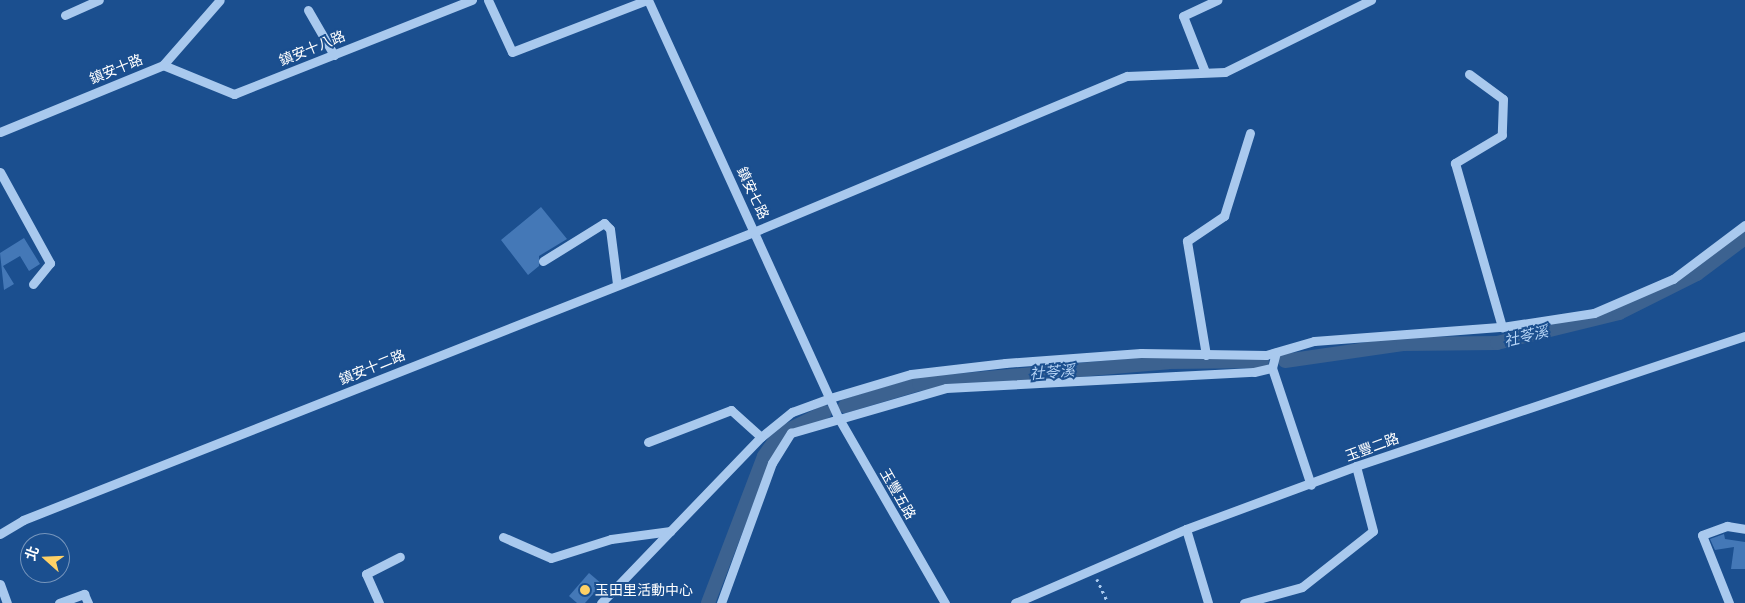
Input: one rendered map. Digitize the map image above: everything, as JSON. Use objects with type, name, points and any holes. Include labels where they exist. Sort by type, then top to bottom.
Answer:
[{"type":"street","points":[[65,15],[99,0]]},
{"type":"street","name":"鎮安十路","points":[[0,132],[163,65],[220,0]]},
{"type":"street","name":"鎮安十八路","points":[[163,65],[234,94],[472,0]]},
{"type":"street","points":[[488,0],[512,52],[647,0]]},
{"type":"street","name":"鎮安七路","points":[[647,0],[756,231],[830,398]]},
{"type":"street","points":[[1205,72],[1183,16],[1217,0]]},
{"type":"street","name":"鎮安十二路","points":[[0,534],[23,520],[617,284],[756,231],[1127,76],[1225,72],[1371,0]]},
{"type":"street","points":[[308,10],[334,54]]},
{"type":"street","points":[[1469,74],[1503,99],[1502,135],[1455,163],[1502,327]]},
{"type":"street","points":[[1206,355],[1187,242],[1224,216],[1250,133]]},
{"type":"street","points":[[0,172],[50,263],[33,284]]},
{"type":"street","points":[[543,261],[604,223],[610,229],[617,284]]},
{"type":"street","points":[[601,603],[761,436],[792,412],[830,398],[911,374],[1005,363],[1141,353],[1242,357],[1276,352],[1314,340],[1369,334],[1502,327],[1594,313],[1673,279],[1745,225]]},
{"type":"street","name":"玉豐二路","points":[[1015,603],[1186,529],[1311,485],[1356,466],[1745,336]]},
{"type":"street","points":[[1276,352],[1272,368],[1311,485]]},
{"type":"street","points":[[721,603],[772,463],[792,433],[838,417],[946,388],[1272,368]]},
{"type":"street","name":"玉豐五路","points":[[830,398],[838,417],[945,603]]},
{"type":"street","points":[[648,442],[732,410],[761,436]]},
{"type":"street","points":[[1244,603],[1302,587],[1373,531],[1356,466]]},
{"type":"street","points":[[1729,603],[1702,535],[1727,526],[1745,529]]},
{"type":"street","points":[[1186,529],[1208,603]]},
{"type":"street","points":[[503,537],[551,558],[611,539],[670,531]]},
{"type":"street","points":[[379,603],[366,574],[400,556]]},
{"type":"street","points":[[0,584],[7,603]]},
{"type":"street","points":[[58,603],[84,594],[88,603]]},
{"type":"path","points":[[1093,570],[1108,603]]},
{"type":"building","points":[[541,207],[567,239],[539,256],[539,266],[528,275],[501,240]]},
{"type":"building","points":[[24,238],[40,264],[29,271],[20,256],[3,266],[14,284],[4,290],[0,253]]},
{"type":"building","points":[[1724,534],[1725,539],[1745,542],[1745,569],[1731,569],[1734,547],[1715,550],[1710,539]]},
{"type":"building","name":"玉田里活動中心","points":[[589,573],[602,584],[585,603],[577,603],[569,596]]},
{"type":"waterway","name":"社苓溪","points":[[1285,361],[1403,344],[1497,343],[1619,313],[1697,274],[1745,238]]},
{"type":"waterway","name":"社苓溪","points":[[845,406],[919,384],[1168,362],[1262,361]]},
{"type":"waterway","name":"社苓溪","points":[[708,603],[764,456],[780,434],[825,412]]},
{"type":"place","name":"玉田里活動中心","points":[[585,590]]}]
